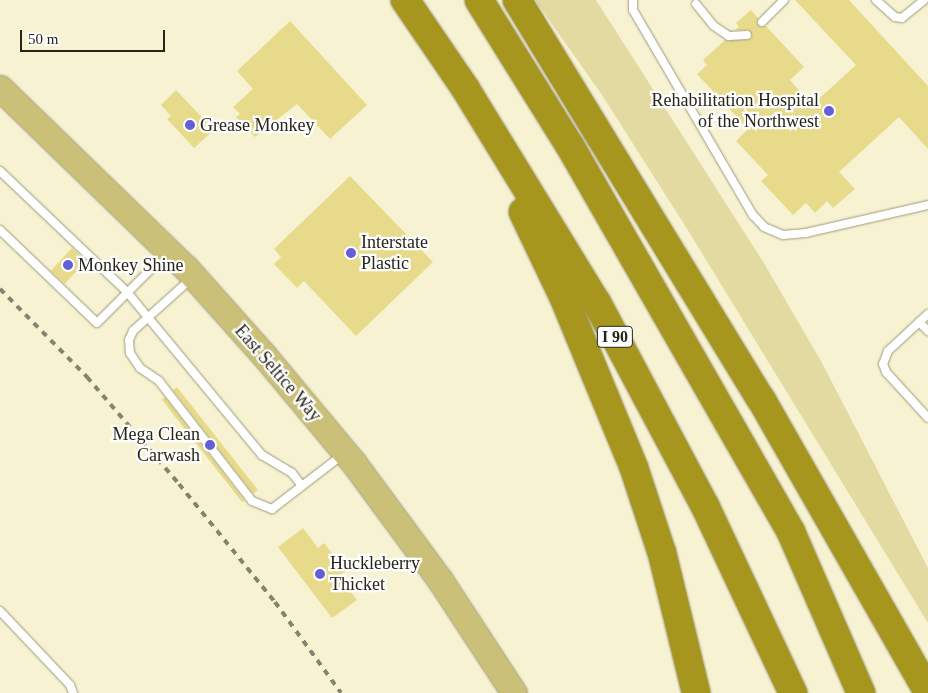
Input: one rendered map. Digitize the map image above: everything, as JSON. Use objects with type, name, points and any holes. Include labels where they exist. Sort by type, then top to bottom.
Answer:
[{"type":"highway","name":"I 90","points":[[405,0],[465,88],[597,303],[705,506],[793,693]]},
{"type":"highway","points":[[479,0],[570,146],[791,532],[861,693]]},
{"type":"highway","points":[[517,0],[761,399],[928,692]]},
{"type":"highway","points":[[465,88],[564,298],[634,468],[662,553],[696,693]]},
{"type":"main road","name":"East Seltice Way","points":[[0,88],[194,277],[346,452],[440,580],[514,693]]},
{"type":"lane","points":[[633,0],[633,10],[753,215],[764,227],[783,236],[806,233],[928,205]]},
{"type":"lane","points":[[762,22],[784,0]]},
{"type":"lane","points":[[876,0],[895,17],[902,18],[924,0]]},
{"type":"lane","points":[[696,1],[714,26],[729,36],[747,35]]},
{"type":"lane","points":[[0,171],[127,292],[150,316],[262,455],[292,473],[302,486]]},
{"type":"lane","points":[[0,230],[97,323],[169,251]]},
{"type":"lane","points":[[194,277],[150,316],[129,340],[133,360],[159,381],[252,501],[272,509],[346,452]]},
{"type":"lane","points":[[928,314],[888,351],[883,364],[886,372],[928,418]]},
{"type":"lane","points":[[920,322],[928,331]]},
{"type":"lane","points":[[0,611],[70,686],[73,693]]},
{"type":"shaded area","points":[[535,0],[596,0],[762,260],[821,361],[928,568],[928,623],[689,232],[602,95]]},
{"type":"building","name":"Rehabilitation Hospital of the Northwest","points":[[795,0],[849,0],[928,86],[928,149],[899,117],[839,172],[855,189],[833,208],[827,201],[815,213],[806,203],[793,215],[761,181],[768,175],[736,141],[748,129],[697,74],[707,65],[703,60],[725,40],[752,38],[749,30],[735,30],[739,27],[736,23],[751,10],[758,18],[758,26],[766,26],[804,67],[790,80],[812,105],[856,65]]},
{"type":"building","points":[[290,21],[367,105],[330,139],[297,104],[255,137],[236,117],[240,114],[233,107],[253,89],[237,71]]},
{"type":"building","name":"Grease Monkey","points":[[176,90],[214,130],[194,148],[167,119],[171,116],[161,105]]},
{"type":"building","name":"Interstate Plastic","points":[[350,176],[433,262],[356,336],[304,281],[297,288],[274,264],[281,257],[274,249]]},
{"type":"building","points":[[72,248],[86,261],[65,284],[51,271]]},
{"type":"building","points":[[177,387],[258,490],[253,494],[173,390]]},
{"type":"building","points":[[165,397],[245,501],[242,502],[162,400]]},
{"type":"building","name":"Huckleberry Thicket","points":[[303,528],[318,548],[324,543],[346,571],[339,576],[357,600],[332,618],[278,547]]},
{"type":"railway","points":[[0,289],[87,377],[179,484],[275,602],[341,693]]},
{"type":"place","name":"Rehabilitation Hospital of the Northwest","points":[[829,111]]},
{"type":"place","name":"Grease Monkey","points":[[190,125]]},
{"type":"place","name":"Interstate Plastic","points":[[351,253]]},
{"type":"place","name":"Monkey Shine","points":[[68,265]]},
{"type":"place","name":"Mega Clean Carwash","points":[[210,445]]},
{"type":"place","name":"Huckleberry Thicket","points":[[320,574]]}]
